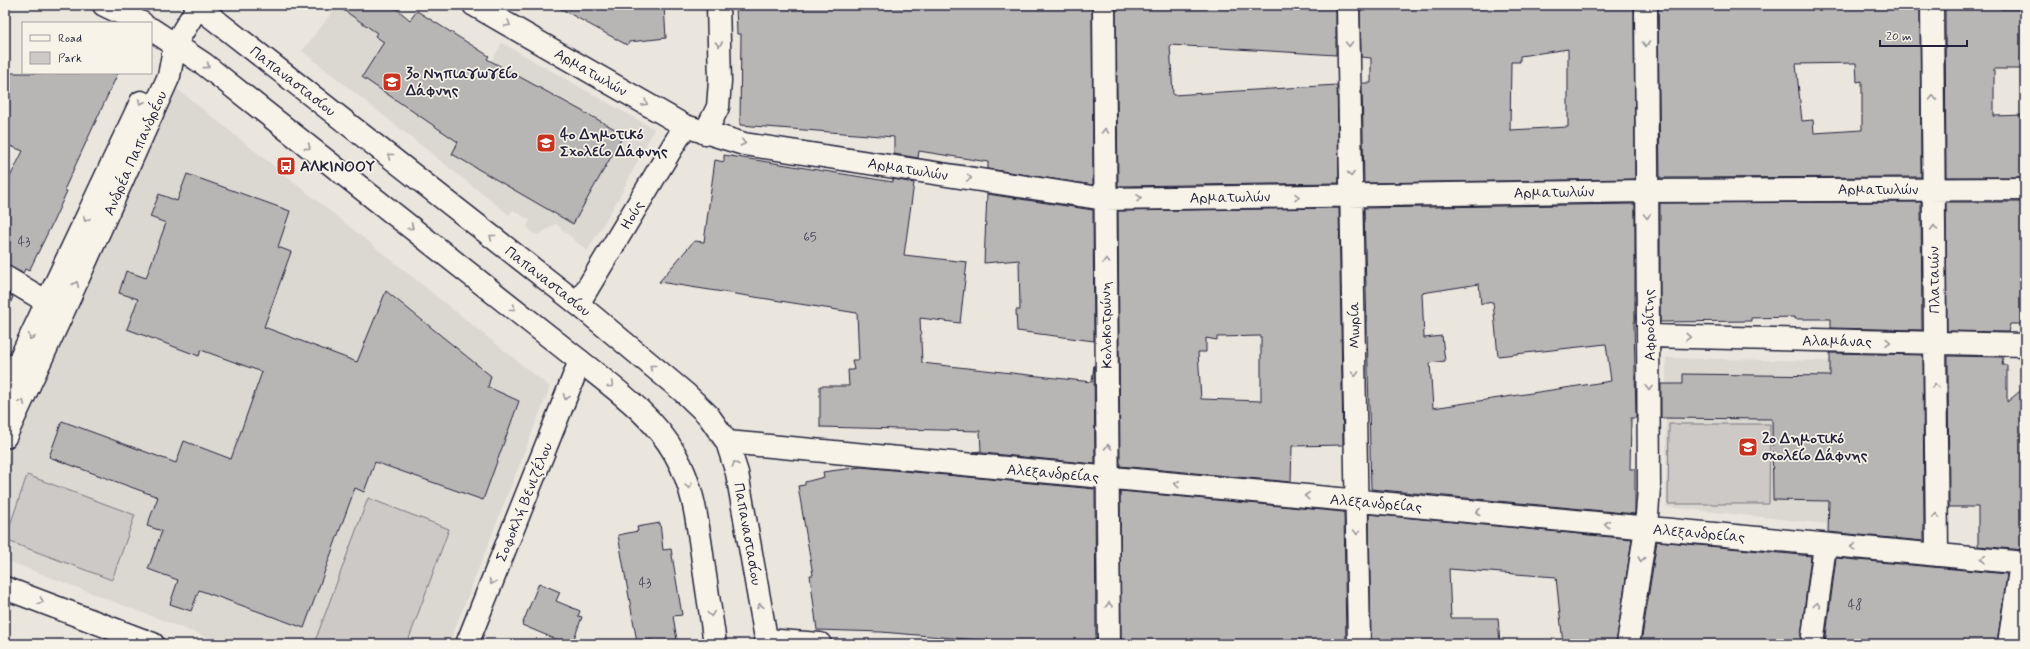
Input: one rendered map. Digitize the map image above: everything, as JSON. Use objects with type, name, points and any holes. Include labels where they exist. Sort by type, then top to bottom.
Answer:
[{"type":"street","points":[[104,5],[140,22]]},
{"type":"street","name":"Αρματωλών","points":[[474,5],[695,130],[744,144],[1105,199],[1647,191],[2025,189]]},
{"type":"street","name":"Ηούς","points":[[578,304],[695,130],[718,107],[720,81],[718,5]]},
{"type":"street","name":"Κολοκοτρώνη","points":[[1104,5],[1109,644]]},
{"type":"street","name":"Μωρία","points":[[1348,5],[1359,644]]},
{"type":"street","name":"Αφροδίτης","points":[[1628,644],[1646,528],[1649,488],[1646,5]]},
{"type":"street","name":"Πλαταιών","points":[[1932,5],[1937,555]]},
{"type":"street","name":"Ανδρέα Παπανδρέου","points":[[5,437],[55,307],[157,68],[175,44],[198,6]]},
{"type":"street","name":"Παπαναστασίου","points":[[198,6],[578,304],[708,414],[727,442],[738,472],[766,642]]},
{"type":"street","points":[[152,30],[204,64],[580,360],[648,419],[675,454],[689,483],[696,513],[715,644]]},
{"type":"street","points":[[5,277],[55,307]]},
{"type":"street","name":"Ανδρέα Παπανδρέου","points":[[5,391],[55,307]]},
{"type":"street","name":"Αλαμάνας","points":[[1649,336],[2025,345]]},
{"type":"street","name":"Σοφοκλή Βενιζέλου","points":[[467,644],[580,360]]},
{"type":"street","name":"Αλεξανδρείας","points":[[727,442],[2023,563]]},
{"type":"street","points":[[1812,644],[1825,545]]},
{"type":"street","points":[[2010,644],[2023,563]]},
{"type":"street","points":[[5,588],[153,644]]},
{"type":"street","points":[[766,642],[820,644]]},
{"type":"shaded area","name":"4ο Δημοτικό Σχολείο Δάφνης","points":[[337,6],[377,33],[491,62],[502,43],[654,129],[619,198],[587,251],[556,224],[538,235],[532,233],[527,226],[530,220],[513,210],[509,215],[302,51]]},
{"type":"shaded area","points":[[175,87],[550,387],[449,644],[224,644],[5,560],[5,462]]},
{"type":"shaded area","name":"2ο Δημοτικό σχολείο Δάφνης","points":[[1666,358],[1830,361],[1828,524],[1666,507]]},
{"type":"green space","points":[[1669,424],[1770,424],[1769,504],[1668,504]]},
{"type":"green space","points":[[27,475],[135,515],[112,580],[5,540]]},
{"type":"green space","points":[[368,498],[449,529],[407,644],[314,644]]},
{"type":"building","name":"4ο Δημοτικό Σχολείο Δάφνης","points":[[336,5],[392,5],[410,20],[417,11],[489,56],[487,59],[624,134],[573,224],[452,154],[458,142],[362,77],[384,42],[375,36],[377,33]]},
{"type":"building","points":[[554,5],[664,5],[666,38],[629,42],[627,45]]},
{"type":"building","points":[[736,5],[1092,5],[1093,185],[988,169],[988,162],[919,151],[918,158],[894,154],[894,137],[740,125],[741,34],[737,34]]},
{"type":"building","points":[[1116,5],[1336,5],[1336,55],[1170,45],[1173,95],[1337,85],[1339,183],[1118,186]]},
{"type":"building","points":[[1360,5],[1634,5],[1635,179],[1364,183],[1362,83],[1371,83],[1371,58],[1361,57]],"holes":[[[1568,49],[1568,127],[1510,130],[1511,62],[1520,62],[1520,56]]]},
{"type":"building","points":[[1658,5],[1920,5],[1921,177],[1660,178]],"holes":[[[1856,63],[1857,82],[1862,81],[1862,130],[1814,133],[1813,120],[1802,121],[1796,64]]]},
{"type":"building","points":[[1945,6],[2025,9],[2025,69],[1994,69],[1994,116],[2025,115],[2025,177],[1946,177]]},
{"type":"building","points":[[5,73],[118,74],[64,190],[67,191],[53,222],[29,271],[25,269],[23,273],[5,265],[5,187],[23,151],[5,144]]},
{"type":"building","points":[[724,155],[893,182],[893,179],[914,183],[904,255],[967,262],[960,323],[920,318],[922,363],[1092,382],[1094,365],[1095,464],[973,452],[981,451],[980,431],[820,427],[820,386],[849,386],[848,370],[854,370],[852,360],[859,360],[857,313],[659,282],[694,241],[704,242],[715,160],[724,162]]},
{"type":"building","points":[[187,174],[290,211],[278,247],[291,252],[264,327],[357,362],[386,291],[491,376],[488,387],[519,401],[483,500],[375,462],[364,492],[355,488],[304,628],[199,590],[191,611],[170,604],[178,580],[148,569],[162,531],[147,526],[158,497],[49,457],[62,421],[176,463],[184,441],[231,459],[262,372],[201,350],[199,356],[127,329],[138,299],[119,293],[126,271],[146,278],[166,223],[150,217],[159,194],[177,201]]},
{"type":"building","points":[[987,194],[1093,210],[1094,341],[1017,331],[1016,310],[1020,310],[1019,260],[984,263]]},
{"type":"building","points":[[1921,202],[1922,330],[1831,328],[1831,319],[1795,319],[1795,317],[1751,318],[1751,321],[1660,322],[1660,203]]},
{"type":"building","points":[[1946,202],[2025,202],[2025,324],[2010,324],[2008,332],[1947,331]]},
{"type":"building","points":[[1635,204],[1634,322],[1636,418],[1631,418],[1630,469],[1635,469],[1635,514],[1371,489],[1364,208]],"holes":[[[1479,284],[1481,304],[1493,302],[1498,356],[1606,344],[1611,381],[1433,408],[1430,363],[1445,361],[1442,336],[1424,338],[1422,293]]]},
{"type":"building","points":[[1339,208],[1343,445],[1292,446],[1291,482],[1120,466],[1118,211]],"holes":[[[1261,336],[1261,401],[1201,399],[1198,352],[1206,352],[1206,338],[1217,340],[1217,337]]]},
{"type":"building","points":[[5,292],[13,297],[5,316]]},
{"type":"building","points":[[1830,353],[1923,355],[1924,541],[1828,532],[1829,501],[1773,500],[1772,419],[1661,418],[1661,384],[1683,384],[1683,374],[1830,376]]},
{"type":"building","points":[[1948,356],[2003,357],[2002,365],[2007,365],[2007,402],[2025,387],[2025,550],[1978,546],[1978,507],[1949,507]]},
{"type":"building","points":[[861,467],[1095,489],[1096,644],[1027,644],[881,632],[817,630],[810,575],[813,575],[798,486],[805,485],[805,482],[824,477],[823,472]]},
{"type":"building","points":[[1120,491],[1344,512],[1346,644],[1121,644]]},
{"type":"building","points":[[1369,514],[1632,539],[1616,644],[1563,644],[1556,577],[1449,569],[1451,618],[1498,618],[1500,644],[1371,644]]},
{"type":"building","points":[[660,523],[663,550],[671,549],[682,615],[673,616],[677,640],[652,644],[652,640],[637,642],[618,535],[638,531],[637,527]]},
{"type":"building","points":[[1657,541],[1811,556],[1800,644],[1641,644]]},
{"type":"building","points":[[1836,558],[2007,574],[1997,644],[1825,644]]},
{"type":"building","points":[[539,583],[560,592],[556,601],[580,611],[578,616],[582,617],[572,644],[567,644],[522,625]]},
{"type":"place","name":"3ο Νηπιαγωγείο Δάφνης","points":[[392,82]]},
{"type":"place","name":"4ο Δημοτικό Σχολείο Δάφνης","points":[[546,143]]},
{"type":"place","name":"ΑΛΚΙΝΟΟΥ","points":[[286,166]]},
{"type":"place","name":"2ο Δημοτικό σχολείο Δάφνης","points":[[1748,447]]}]
